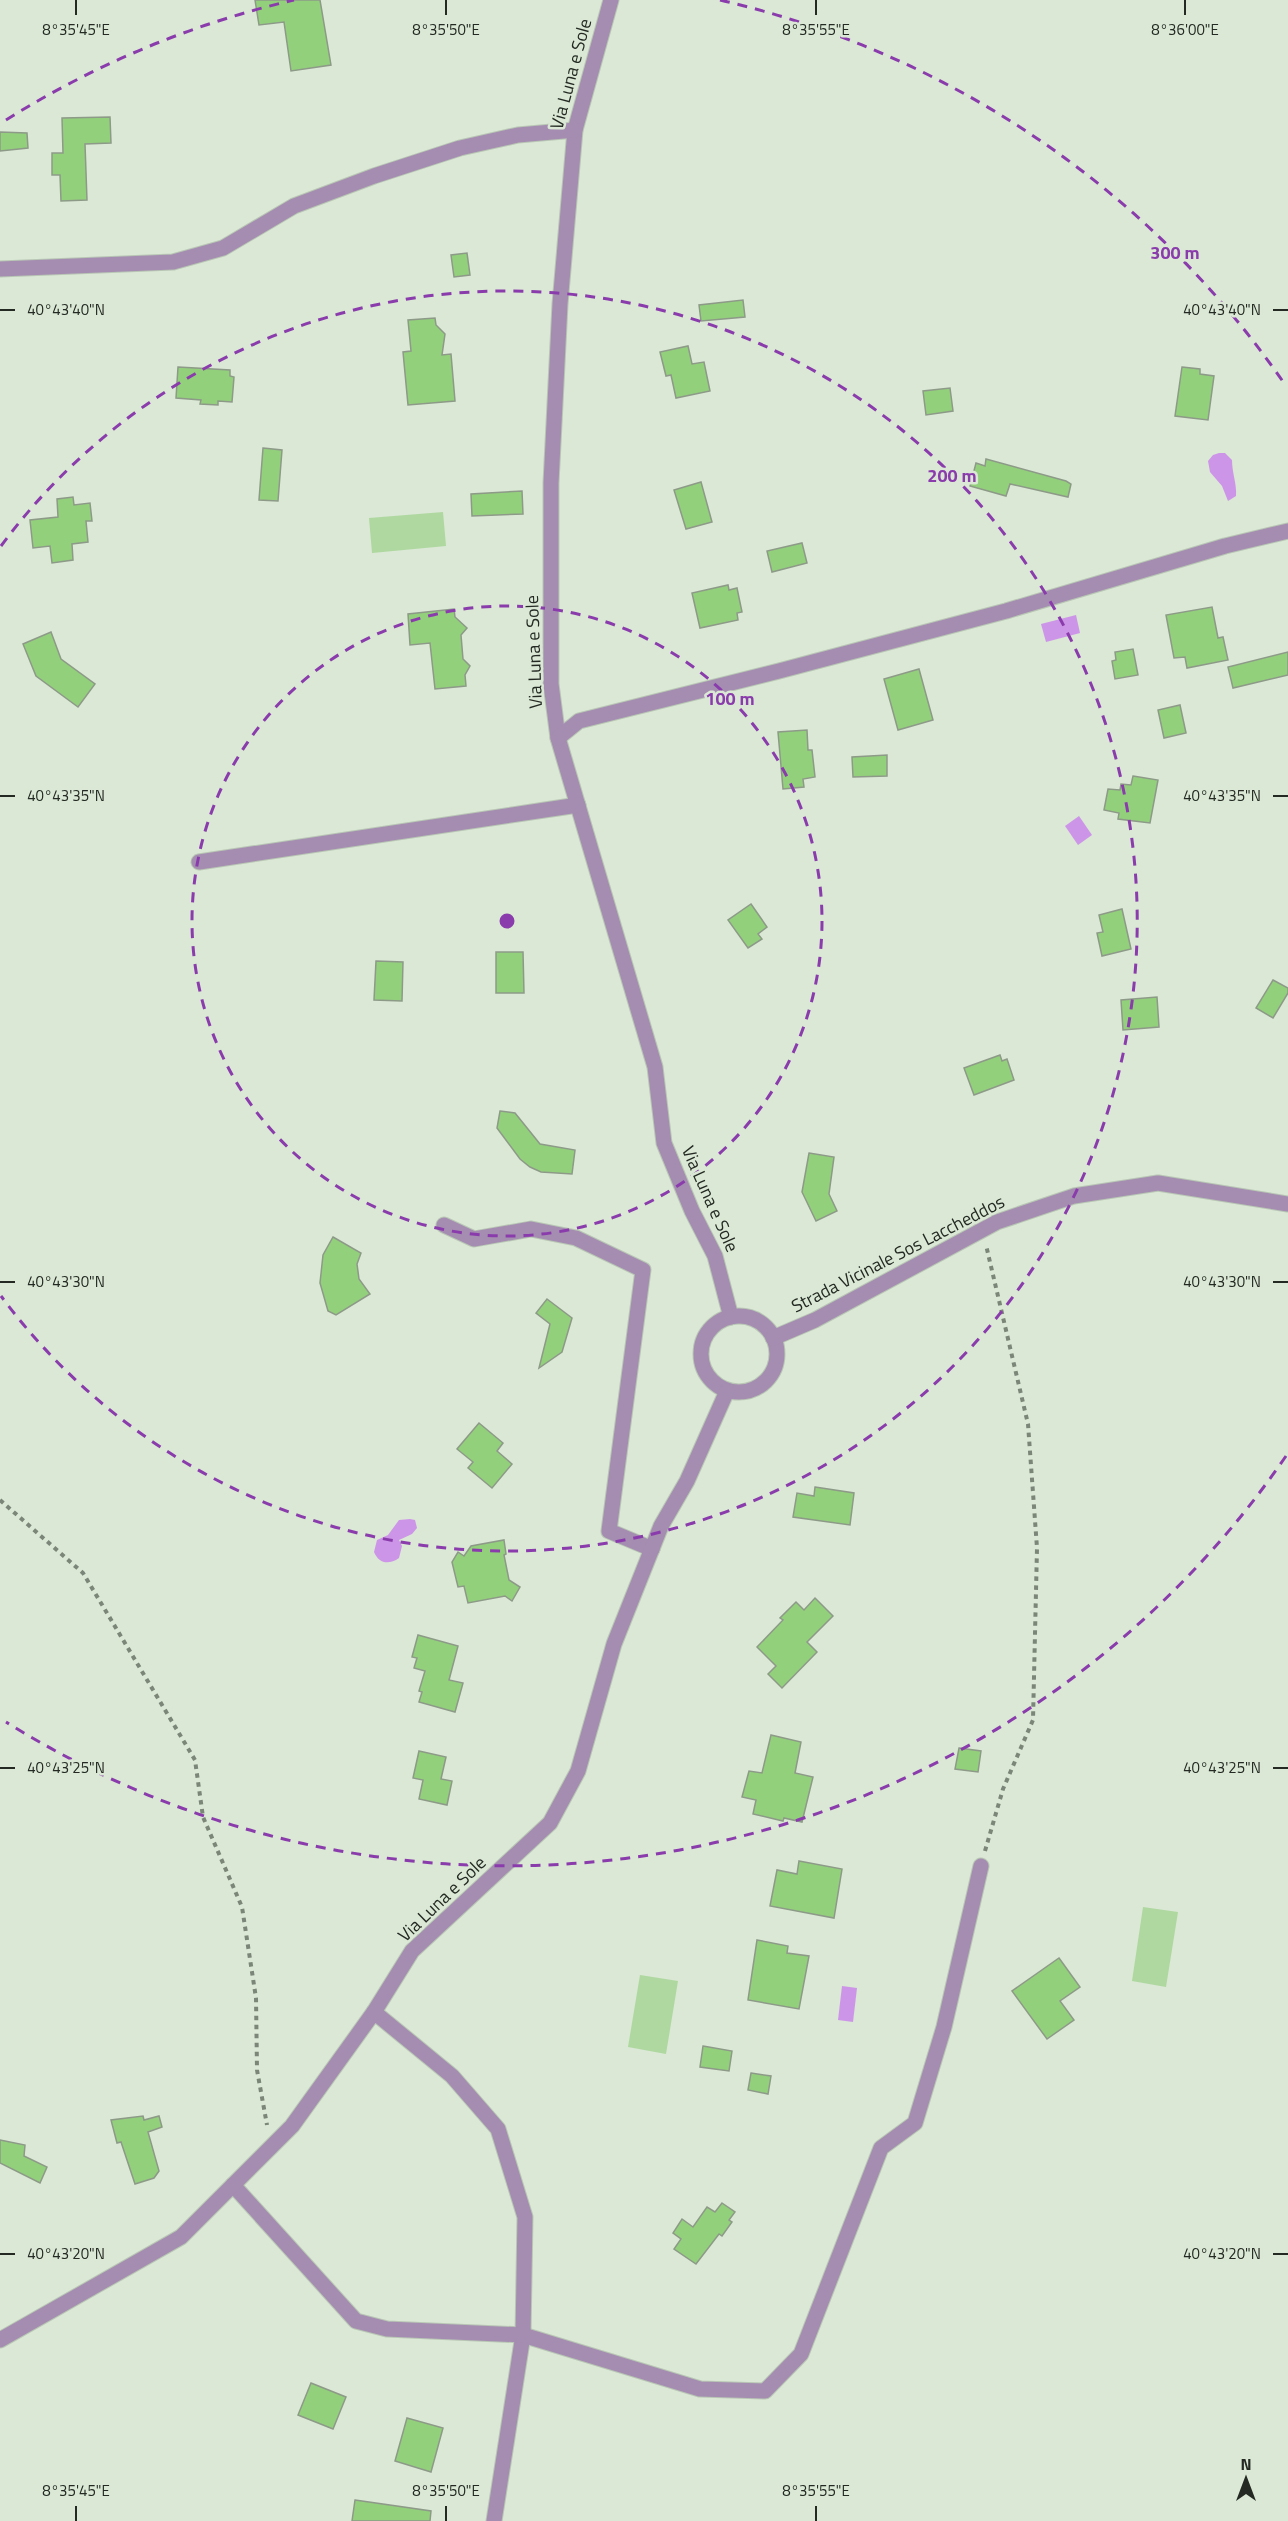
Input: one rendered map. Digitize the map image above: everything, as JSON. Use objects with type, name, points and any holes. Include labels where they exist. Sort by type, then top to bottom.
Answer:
[{"type":"street","name":"Via Luna e Sole","points":[[611,0],[575,130],[560,304],[551,483],[551,684],[558,738],[655,1066],[664,1143],[692,1211],[716,1256],[731,1317]]},
{"type":"street","points":[[0,269],[173,262],[223,248],[294,206],[374,176],[460,148],[518,135],[575,130]]},
{"type":"street","points":[[558,738],[579,721],[983,617],[1225,546],[1288,531]]},
{"type":"street","points":[[199,862],[578,805]]},
{"type":"street","name":"Strada Vicinale Sos Laccheddos","points":[[774,1338],[815,1320],[997,1222],[1074,1196],[1158,1183],[1288,1204]]},
{"type":"street","points":[[444,1225],[474,1239],[531,1229],[576,1238],[643,1270],[609,1531],[652,1549]]},
{"type":"street","points":[[731,1317],[756,1320],[774,1338],[777,1351],[776,1363],[771,1375],[763,1384],[752,1390],[740,1392],[716,1385],[702,1365],[703,1341],[709,1330],[719,1322],[731,1317]]},
{"type":"street","name":"Via Luna e Sole","points":[[0,2340],[181,2237],[292,2126],[374,2012],[412,1951],[550,1823],[578,1771],[614,1644],[661,1526],[687,1480],[728,1390]]},
{"type":"street","points":[[233,2185],[356,2321],[387,2329],[523,2335],[700,2389],[765,2391],[801,2354],[881,2148],[915,2123],[944,2027],[981,1866]]},
{"type":"street","points":[[374,2012],[452,2076],[498,2129],[525,2217],[523,2335],[494,2521]]},
{"type":"path","points":[[981,1866],[1003,1789],[1033,1720],[1037,1548],[1028,1424],[983,1229]]},
{"type":"path","points":[[0,1500],[83,1573],[195,1760],[203,1817],[242,1907],[256,1998],[257,2070],[272,2147]]},
{"type":"green space","points":[[443,512],[446,546],[372,553],[369,518]]},
{"type":"green space","points":[[1143,1907],[1178,1912],[1166,1987],[1132,1981]]},
{"type":"green space","points":[[640,1975],[678,1981],[666,2054],[628,2047]]},
{"type":"shaded area","points":[[1225,453],[1232,460],[1236,496],[1228,501],[1222,486],[1210,472],[1208,461],[1213,455]]},
{"type":"shaded area","points":[[1076,615],[1080,633],[1046,642],[1041,624]]},
{"type":"shaded area","points":[[1079,816],[1092,835],[1078,845],[1065,826]]},
{"type":"shaded area","points":[[399,1520],[415,1520],[417,1528],[412,1534],[399,1540],[402,1546],[399,1558],[392,1562],[381,1561],[374,1552],[377,1540],[388,1535]]},
{"type":"shaded area","points":[[842,1986],[857,1988],[853,2022],[838,2020]]},
{"type":"building","points":[[255,0],[320,0],[331,65],[291,71],[284,22],[259,25]]},
{"type":"building","points":[[110,117],[111,143],[85,144],[87,200],[61,201],[60,175],[52,175],[52,153],[63,153],[62,118]]},
{"type":"building","points":[[0,132],[27,133],[28,148],[0,151]]},
{"type":"building","points":[[467,253],[470,275],[454,277],[451,255]]},
{"type":"building","points":[[743,300],[745,317],[701,321],[699,305]]},
{"type":"building","points":[[435,318],[436,325],[445,334],[442,355],[451,354],[455,401],[408,405],[403,352],[411,351],[408,320]]},
{"type":"building","points":[[688,346],[692,364],[704,362],[710,391],[676,398],[671,375],[666,376],[660,352]]},
{"type":"building","points":[[178,367],[230,370],[230,376],[234,377],[232,402],[218,401],[218,405],[200,404],[201,400],[176,398]]},
{"type":"building","points":[[1182,367],[1200,369],[1200,374],[1214,376],[1208,420],[1175,416]]},
{"type":"building","points":[[950,388],[953,411],[926,415],[923,391]]},
{"type":"building","points":[[263,448],[282,450],[278,501],[259,500]]},
{"type":"building","points":[[986,459],[1066,481],[1071,484],[1068,497],[1010,484],[1006,496],[970,486],[976,463],[985,466]]},
{"type":"building","points":[[701,482],[712,522],[686,529],[674,490]]},
{"type":"building","points":[[522,491],[523,514],[472,516],[471,494]]},
{"type":"building","points":[[73,497],[74,505],[90,503],[92,521],[86,521],[88,542],[72,544],[73,560],[52,563],[50,546],[33,548],[30,520],[58,517],[57,499]]},
{"type":"building","points":[[802,543],[807,563],[772,572],[767,551]]},
{"type":"building","points":[[728,585],[729,590],[737,588],[742,612],[737,613],[738,620],[700,628],[692,593]]},
{"type":"building","points":[[1212,607],[1218,638],[1223,637],[1228,660],[1187,668],[1185,657],[1174,658],[1166,615]]},
{"type":"building","points":[[454,609],[455,617],[467,628],[461,635],[463,659],[470,666],[465,675],[466,686],[435,689],[430,643],[410,645],[408,614]]},
{"type":"building","points":[[51,632],[61,659],[95,684],[78,707],[36,676],[23,644]]},
{"type":"building","points":[[1133,649],[1138,675],[1115,679],[1112,661],[1116,660],[1115,652]]},
{"type":"building","points":[[1288,652],[1288,675],[1233,688],[1228,667]]},
{"type":"building","points":[[919,669],[933,720],[898,730],[884,679]]},
{"type":"building","points":[[1180,705],[1186,733],[1164,738],[1158,710]]},
{"type":"building","points":[[807,730],[808,750],[812,750],[815,777],[803,779],[804,787],[783,789],[778,732]]},
{"type":"building","points":[[887,755],[887,776],[853,777],[852,757]]},
{"type":"building","points":[[1133,776],[1158,780],[1150,823],[1118,819],[1119,813],[1104,810],[1108,789],[1120,790],[1121,784],[1131,785]]},
{"type":"building","points":[[751,904],[767,927],[758,934],[762,939],[748,948],[728,920]]},
{"type":"building","points":[[1122,909],[1131,949],[1102,956],[1097,933],[1103,932],[1099,915]]},
{"type":"building","points":[[496,952],[523,952],[524,993],[496,993]]},
{"type":"building","points":[[376,961],[403,962],[402,1001],[374,1000]]},
{"type":"building","points":[[1273,980],[1288,988],[1288,993],[1273,1018],[1256,1008]]},
{"type":"building","points":[[1157,997],[1159,1027],[1123,1030],[1121,1000]]},
{"type":"building","points":[[1000,1055],[1002,1061],[1007,1059],[1014,1080],[974,1095],[964,1068]]},
{"type":"building","points":[[500,1111],[515,1113],[540,1144],[575,1150],[572,1174],[541,1172],[520,1159],[497,1128]]},
{"type":"building","points":[[809,1153],[834,1157],[829,1194],[837,1211],[816,1221],[802,1192]]},
{"type":"building","points":[[333,1237],[361,1253],[357,1264],[359,1279],[370,1294],[336,1315],[328,1311],[320,1283],[323,1255]]},
{"type":"building","points":[[547,1299],[572,1318],[562,1352],[539,1368],[550,1324],[536,1313]]},
{"type":"building","points":[[479,1423],[503,1443],[497,1451],[512,1464],[492,1488],[468,1468],[473,1462],[457,1449]]},
{"type":"building","points":[[815,1487],[854,1493],[850,1525],[793,1517],[797,1493],[814,1496]]},
{"type":"building","points":[[504,1540],[506,1554],[504,1555],[509,1580],[520,1587],[512,1601],[505,1596],[468,1603],[464,1586],[458,1587],[452,1562],[458,1552],[464,1556],[471,1546]]},
{"type":"building","points":[[815,1598],[833,1616],[807,1642],[817,1652],[782,1688],[768,1674],[776,1666],[757,1647],[783,1620],[780,1618],[796,1602],[804,1610]]},
{"type":"building","points":[[418,1635],[458,1646],[449,1680],[463,1683],[455,1712],[419,1702],[422,1692],[419,1691],[425,1671],[414,1668],[417,1658],[412,1657]]},
{"type":"building","points":[[771,1735],[801,1742],[795,1773],[813,1777],[802,1822],[784,1818],[783,1821],[753,1814],[756,1800],[742,1797],[749,1771],[762,1773]]},
{"type":"building","points":[[959,1748],[981,1751],[978,1772],[955,1769]]},
{"type":"building","points":[[419,1751],[446,1757],[441,1779],[452,1781],[447,1805],[419,1799],[423,1780],[413,1778]]},
{"type":"building","points":[[799,1861],[842,1869],[834,1918],[770,1906],[777,1870],[797,1874]]},
{"type":"building","points":[[757,1940],[788,1946],[787,1953],[809,1956],[799,2009],[748,2000]]},
{"type":"building","points":[[1059,1958],[1080,1987],[1060,2001],[1074,2020],[1047,2039],[1012,1991]]},
{"type":"building","points":[[703,2046],[732,2051],[729,2071],[700,2067]]},
{"type":"building","points":[[751,2073],[771,2076],[768,2094],[748,2090]]},
{"type":"building","points":[[143,2116],[144,2120],[159,2116],[162,2127],[148,2132],[159,2171],[154,2178],[135,2184],[121,2142],[117,2143],[111,2120]]},
{"type":"building","points":[[0,2140],[25,2145],[24,2156],[47,2167],[40,2183],[0,2163]]},
{"type":"building","points":[[722,2203],[735,2212],[729,2220],[732,2222],[722,2236],[719,2234],[696,2264],[674,2249],[681,2239],[673,2233],[682,2219],[693,2227],[707,2207],[715,2212]]},
{"type":"building","points":[[311,2383],[346,2397],[333,2429],[298,2415]]},
{"type":"building","points":[[407,2418],[443,2428],[431,2472],[395,2461]]},
{"type":"building","points":[[355,2500],[431,2511],[430,2521],[352,2521]]}]
